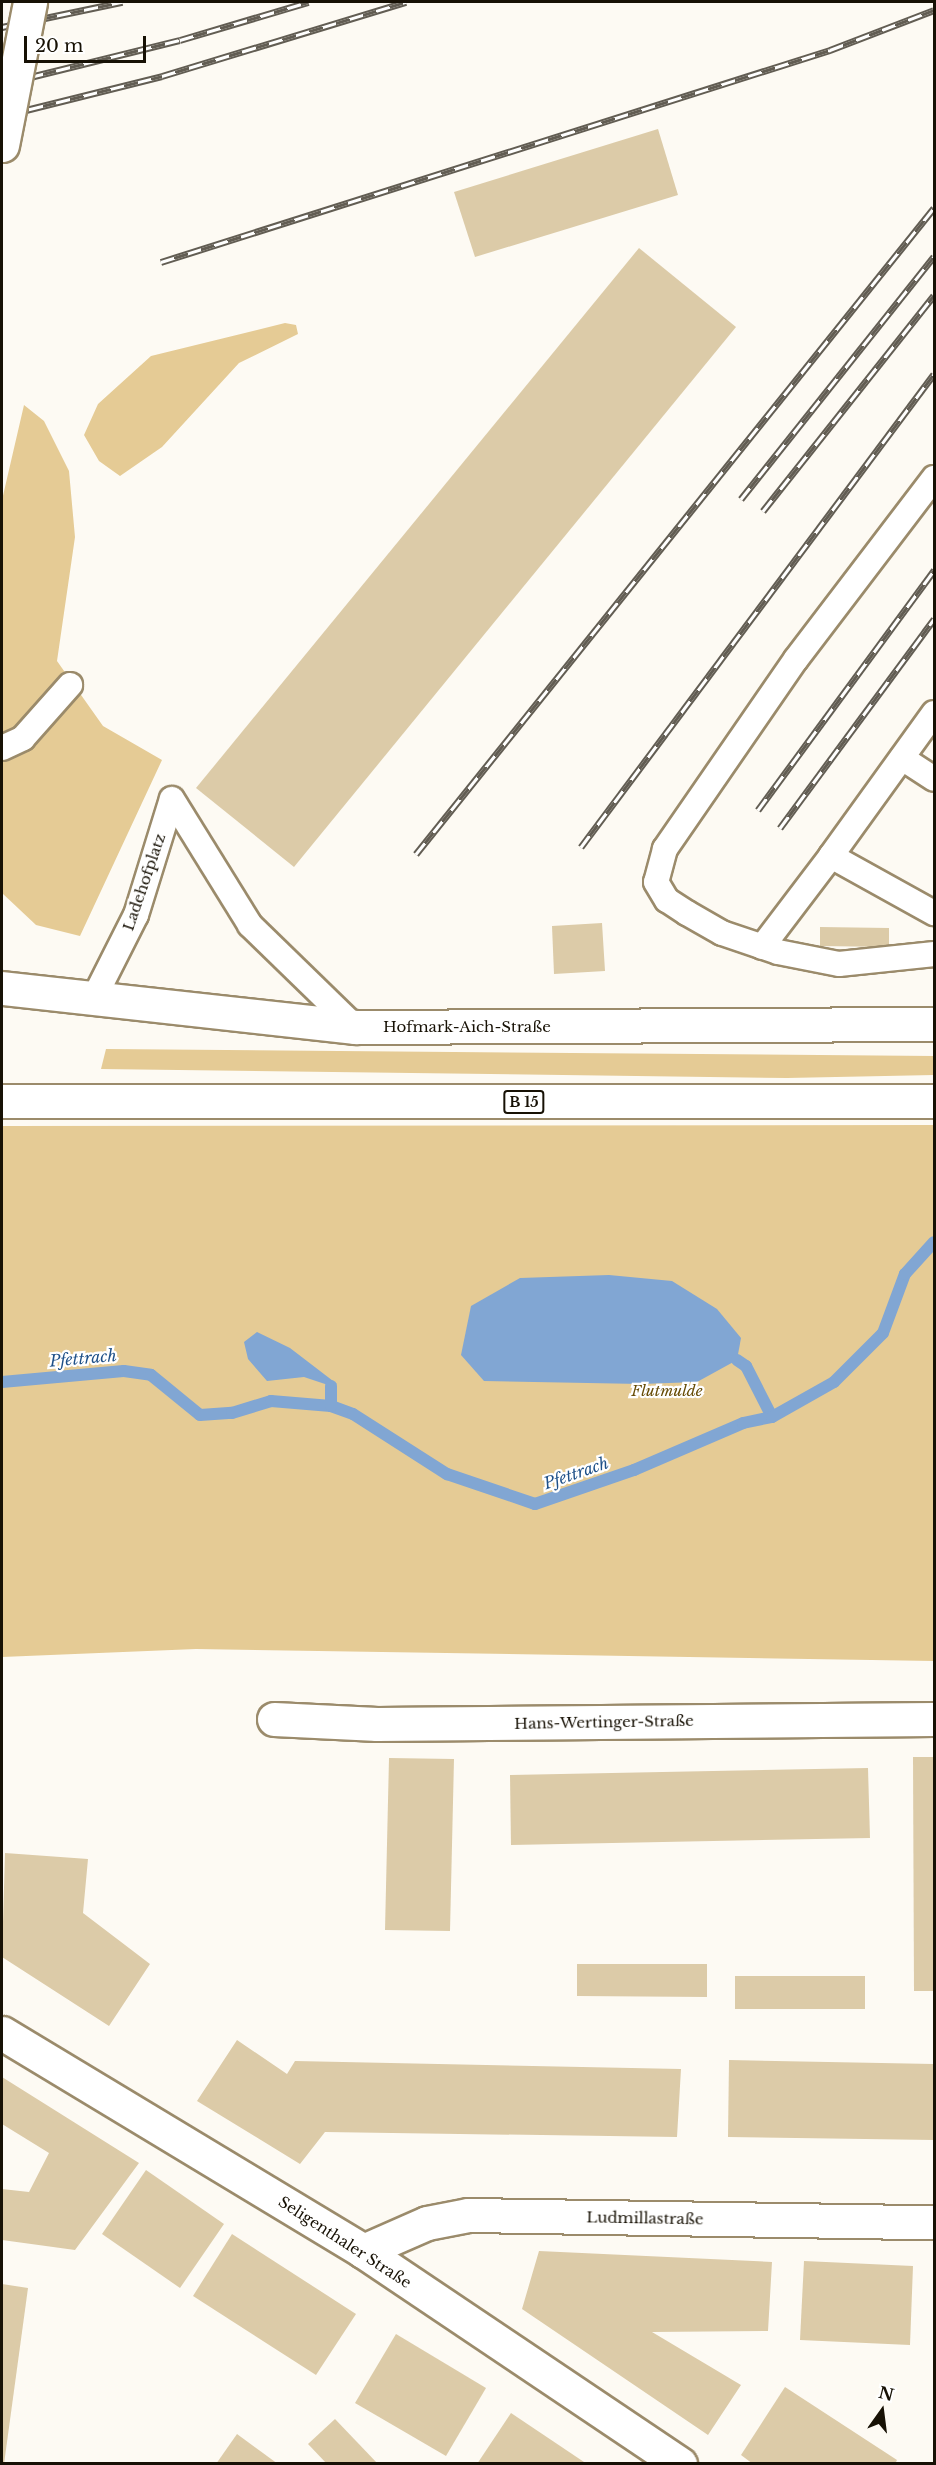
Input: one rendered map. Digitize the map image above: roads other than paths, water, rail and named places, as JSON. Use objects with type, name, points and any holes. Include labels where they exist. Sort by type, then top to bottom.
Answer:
[{"type":"street","points":[[2,146],[30,2]]},
{"type":"street","name":"Hofmark-Aich-Straße","points":[[2,988],[95,996],[355,1027],[934,1024]]},
{"type":"street","name":"B 15","points":[[2,1101],[934,1101]]},
{"type":"street","name":"Hans-Wertinger-Straße","points":[[274,1719],[377,1724],[934,1719]]},
{"type":"street","name":"Seligenthaler Straße","points":[[2,2033],[363,2251],[680,2463]]},
{"type":"street","name":"Ludmillastraße","points":[[363,2251],[427,2223],[468,2215],[934,2222]]},
{"type":"lane","points":[[934,478],[796,659],[664,849],[656,882],[667,900],[722,933],[762,947],[839,964],[934,954]]},
{"type":"lane","points":[[2,748],[23,738],[70,685]]},
{"type":"lane","points":[[762,947],[934,713]]},
{"type":"lane","points":[[902,758],[934,778]]},
{"type":"lane","name":"Ladehofplatz","points":[[95,996],[136,915],[172,799],[250,925],[355,1027]]},
{"type":"lane","points":[[831,856],[934,913]]},
{"type":"water","points":[[609,1275],[672,1281],[717,1309],[741,1338],[737,1360],[697,1382],[641,1384],[484,1381],[461,1355],[471,1306],[520,1278]]},
{"type":"water","points":[[257,1332],[290,1348],[337,1384],[331,1386],[304,1377],[267,1381],[248,1359],[244,1342]]},
{"type":"waterway","name":"Pfettrach","points":[[2,1382],[124,1371],[151,1375],[200,1415],[232,1413],[271,1401],[331,1406],[353,1414],[447,1474],[535,1504],[634,1470],[743,1423],[772,1417],[834,1382],[883,1333],[905,1274],[934,1242]]},
{"type":"waterway","name":"Pfettrach","points":[[737,1360],[746,1366],[772,1417]]},
{"type":"waterway","name":"Pfettrach","points":[[331,1386],[331,1406]]},
{"type":"railway","points":[[2,27],[122,2]]},
{"type":"railway","points":[[2,84],[180,40],[308,2]]},
{"type":"railway","points":[[2,116],[162,76],[406,2]]},
{"type":"railway","points":[[161,262],[830,50],[934,10]]},
{"type":"railway","points":[[416,854],[934,208]]},
{"type":"railway","points":[[741,499],[934,256]]},
{"type":"railway","points":[[763,511],[934,295]]},
{"type":"railway","points":[[581,847],[934,374]]},
{"type":"railway","points":[[758,810],[934,570]]},
{"type":"railway","points":[[780,828],[934,619]]},
{"type":"park label","name":"Flutmulde","points":[[667,1391]]}]
